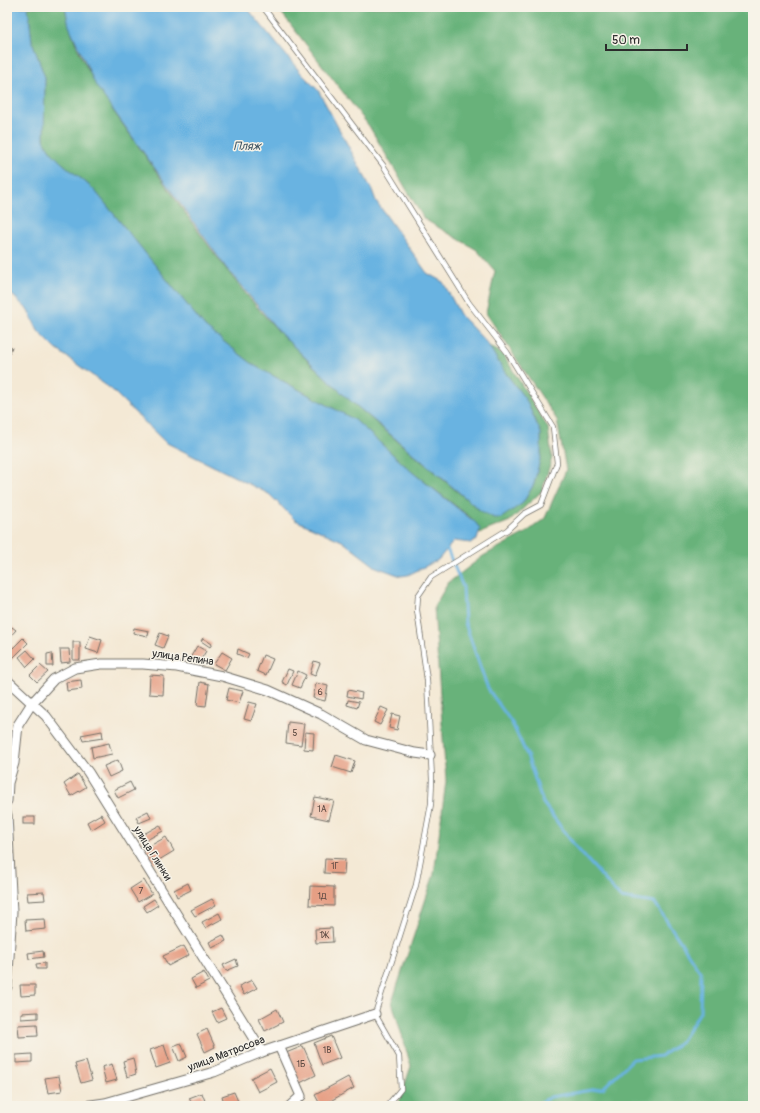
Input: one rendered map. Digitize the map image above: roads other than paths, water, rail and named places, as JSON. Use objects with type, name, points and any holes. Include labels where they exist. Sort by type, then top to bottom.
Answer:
[{"type":"street","name":"улица Репина","points":[[7,801],[8,783],[14,763],[18,725],[32,703],[54,679],[75,668],[101,664],[177,666],[222,676],[268,690],[321,714],[366,740],[415,754],[430,755]]},
{"type":"street","name":"улица Глинки","points":[[7,680],[19,693],[46,716],[88,772],[262,1052]]},
{"type":"street","points":[[7,815],[12,912],[7,986]]},
{"type":"street","name":"улица Матросова","points":[[84,1106],[105,1103],[214,1072],[262,1052],[375,1014]]},
{"type":"street","points":[[279,1046],[301,1096],[290,1106]]},
{"type":"lane","points":[[263,7],[382,165],[469,303],[507,352],[553,427],[557,463],[541,504],[524,514],[507,530],[431,577],[418,596],[418,610],[427,680],[431,804],[416,885],[375,1014],[399,1056],[401,1089],[387,1106]]},
{"type":"water","points":[[7,7],[28,7],[32,41],[45,78],[44,139],[47,146],[59,160],[96,192],[205,327],[255,366],[355,420],[412,472],[476,523],[480,529],[477,540],[471,543],[454,541],[438,560],[408,575],[401,576],[376,567],[342,541],[295,520],[269,494],[165,442],[111,389],[56,349],[38,331],[28,310],[7,290]]},
{"type":"water","name":"Пляж","points":[[65,7],[246,7],[248,9],[301,73],[318,90],[372,190],[376,201],[427,273],[443,282],[461,316],[487,343],[504,371],[526,400],[541,433],[541,455],[534,484],[523,503],[501,518],[494,518],[481,511],[345,396],[282,335],[227,269],[96,86],[69,26]]},
{"type":"waterway","points":[[447,549],[463,587],[465,623],[488,689],[512,723],[527,755],[543,803],[575,846],[621,898],[655,903],[701,973],[700,1012],[681,1042],[661,1056],[633,1059],[603,1088],[550,1097],[534,1106]]}]
